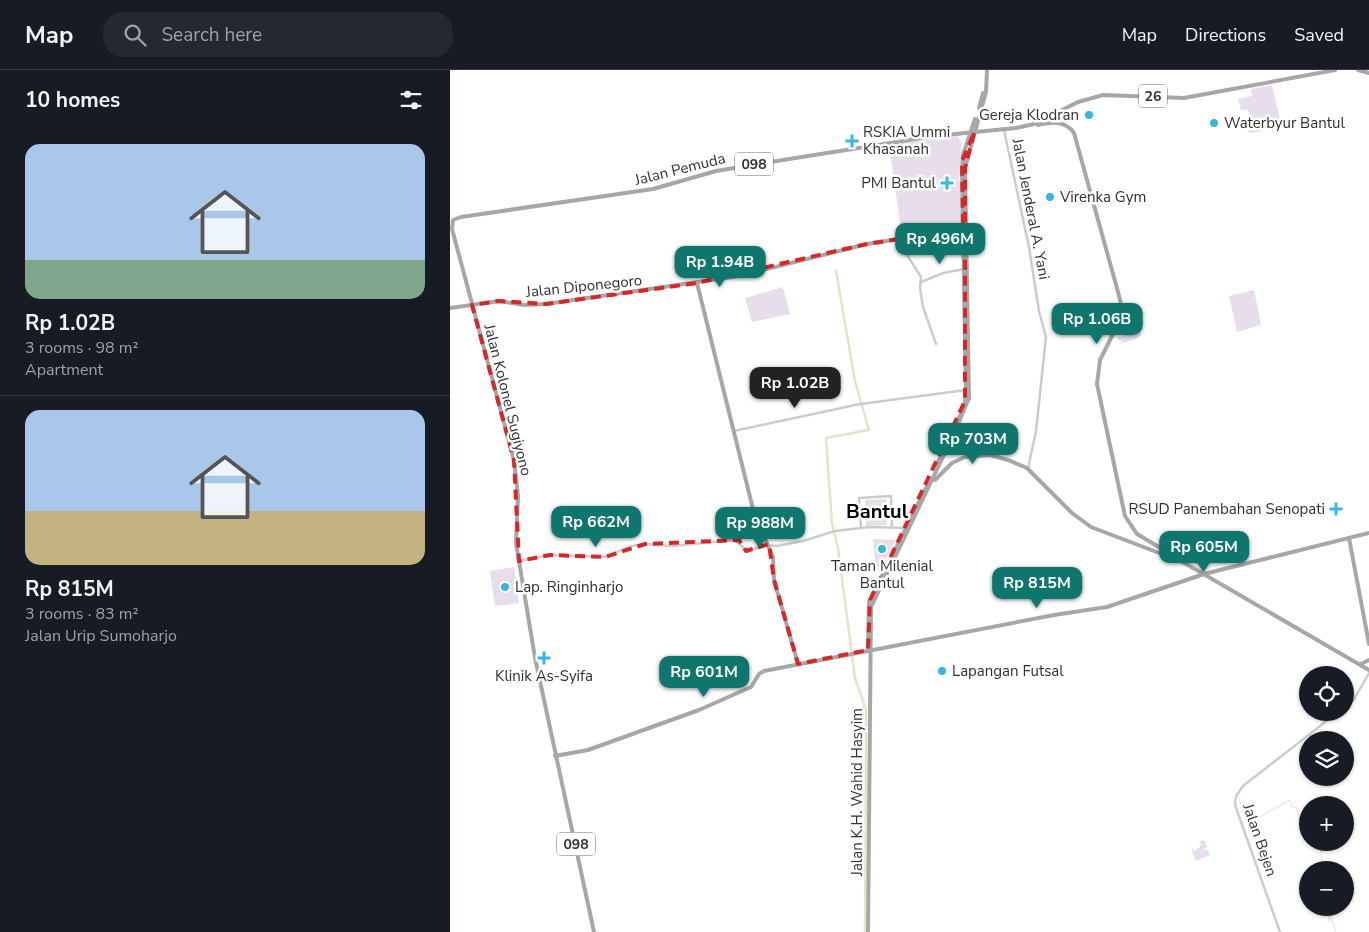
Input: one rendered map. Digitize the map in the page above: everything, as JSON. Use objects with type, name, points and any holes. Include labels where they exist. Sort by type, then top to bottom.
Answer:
[{"type":"main road","points":[[908,528],[955,430],[964,405],[967,315],[964,269],[962,161],[986,92],[986,70]]},
{"type":"main road","name":"26","points":[[973,133],[1022,127],[1041,121],[1078,102],[1103,95],[1184,98],[1335,70]]},
{"type":"main road","points":[[1358,70],[1369,74]]},
{"type":"main road","points":[[1022,127],[1062,123],[1071,128],[1077,139],[1122,308],[1118,325],[1100,360],[1097,378],[1124,510],[1129,525],[1137,534],[1361,664],[1369,672]]},
{"type":"main road","points":[[908,528],[933,480],[969,398],[965,168],[973,133]]},
{"type":"main road","name":"Jalan Pemuda","points":[[472,305],[452,229],[453,220],[461,217],[654,190],[716,171],[973,133]]},
{"type":"main road","name":"Jalan Diponegoro","points":[[450,308],[499,301],[546,304],[697,283],[751,274],[868,244],[963,229]]},
{"type":"main road","points":[[697,283],[755,516],[769,545],[774,561],[774,580],[798,664]]},
{"type":"main road","name":"Jalan Kolonel Sugiyono","points":[[472,305],[514,460],[517,488],[516,543],[519,561]]},
{"type":"main road","points":[[933,480],[954,462],[973,455],[998,457],[1028,468],[1072,513],[1091,527],[1184,562]]},
{"type":"main road","name":"Jalan K.H. Wahid Hasyim","points":[[868,932],[868,605],[908,528]]},
{"type":"main road","points":[[555,756],[588,750],[667,722],[751,687],[762,671],[1054,615],[1102,608],[1192,577],[1369,533]]},
{"type":"main road","points":[[1349,538],[1369,644]]},
{"type":"main road","name":"098","points":[[519,561],[541,692],[586,887],[594,932]]},
{"type":"main road","points":[[1192,577],[1194,568]]},
{"type":"main road","points":[[1216,580],[1213,575],[1217,571]]},
{"type":"main road","points":[[1361,664],[1369,660]]},
{"type":"street","name":"Jalan Jenderal A. Yani","points":[[1004,130],[1029,247],[1039,311],[1046,337],[1036,431],[1028,468]]},
{"type":"street","points":[[902,247],[916,266],[921,282],[923,307],[936,344]]},
{"type":"street","points":[[921,282],[943,273],[964,269]]},
{"type":"street","points":[[734,431],[862,404],[966,390]]},
{"type":"street","points":[[861,528],[859,498],[891,496],[892,527]]},
{"type":"street","points":[[519,561],[550,554],[605,557],[632,546],[645,544],[672,546],[735,540],[739,541],[746,551],[861,528],[908,528]]},
{"type":"street","points":[[1354,699],[1369,672]]},
{"type":"street","name":"Jalan Bejen","points":[[1280,932],[1235,805],[1236,796],[1243,786],[1326,721]]},
{"type":"highlighted area","points":[[974,133],[965,168],[965,401],[870,600],[868,650],[798,664],[774,580],[769,544],[746,551],[739,540],[645,544],[605,557],[550,555],[519,561],[514,460],[472,305],[499,301],[546,304],[697,283],[867,244],[963,229],[962,161]]},
{"type":"shaded area","points":[[1272,85],[1281,124],[1277,128],[1251,133],[1246,130],[1244,122],[1251,119],[1248,110],[1241,110],[1238,99],[1252,96],[1251,89]]},
{"type":"shaded area","points":[[957,136],[962,143],[959,178],[962,229],[902,237],[889,145]]},
{"type":"shaded area","points":[[783,287],[790,314],[752,322],[745,298]]},
{"type":"shaded area","points":[[1254,290],[1261,325],[1237,332],[1229,296]]},
{"type":"shaded area","points":[[1139,329],[1141,335],[1136,339],[1119,344],[1122,341],[1117,339],[1123,336],[1124,332]]},
{"type":"shaded area","points":[[886,499],[887,525],[866,526],[865,500]]},
{"type":"shaded area","name":"Taman Milenial Bantul","points":[[873,539],[896,540],[879,571],[876,570]]},
{"type":"shaded area","name":"Lap. Ringinharjo","points":[[514,567],[519,603],[495,606],[490,571]]},
{"type":"shaded area","points":[[1204,840],[1207,847],[1203,850],[1208,850],[1210,855],[1196,861],[1190,845],[1194,851],[1197,850],[1201,845],[1200,841]]},
{"type":"waterway","points":[[836,271],[855,381],[869,430],[826,438],[832,524],[838,548],[855,678],[866,710],[865,932]]},
{"type":"waterway","points":[[1238,795],[1247,824],[1290,800],[1292,807],[1296,807],[1299,816]]},
{"type":"waterway","points":[[1321,851],[1322,861]]},
{"type":"waterway","points":[[1329,916],[1329,921]]},
{"type":"waterway","points":[[1330,916],[1336,932]]},
{"type":"place","name":"Gereja Klodran","points":[[1089,115]]},
{"type":"place","name":"Waterbyur Bantul","points":[[1214,123]]},
{"type":"place","name":"RSKIA Ummi Khasanah","points":[[852,141]]},
{"type":"place","name":"PMI Bantul","points":[[947,183]]},
{"type":"place","name":"Virenka Gym","points":[[1050,197]]},
{"type":"place","name":"RSUD Panembahan Senopati","points":[[1336,509]]},
{"type":"place","name":"Taman Milenial Bantul","points":[[882,549]]},
{"type":"place","name":"Lap. Ringinharjo","points":[[505,587]]},
{"type":"place","name":"Klinik As-Syifa","points":[[544,658]]},
{"type":"place","name":"Lapangan Futsal","points":[[942,671]]},
{"type":"district","name":"Bantul","points":[[877,511]]}]
